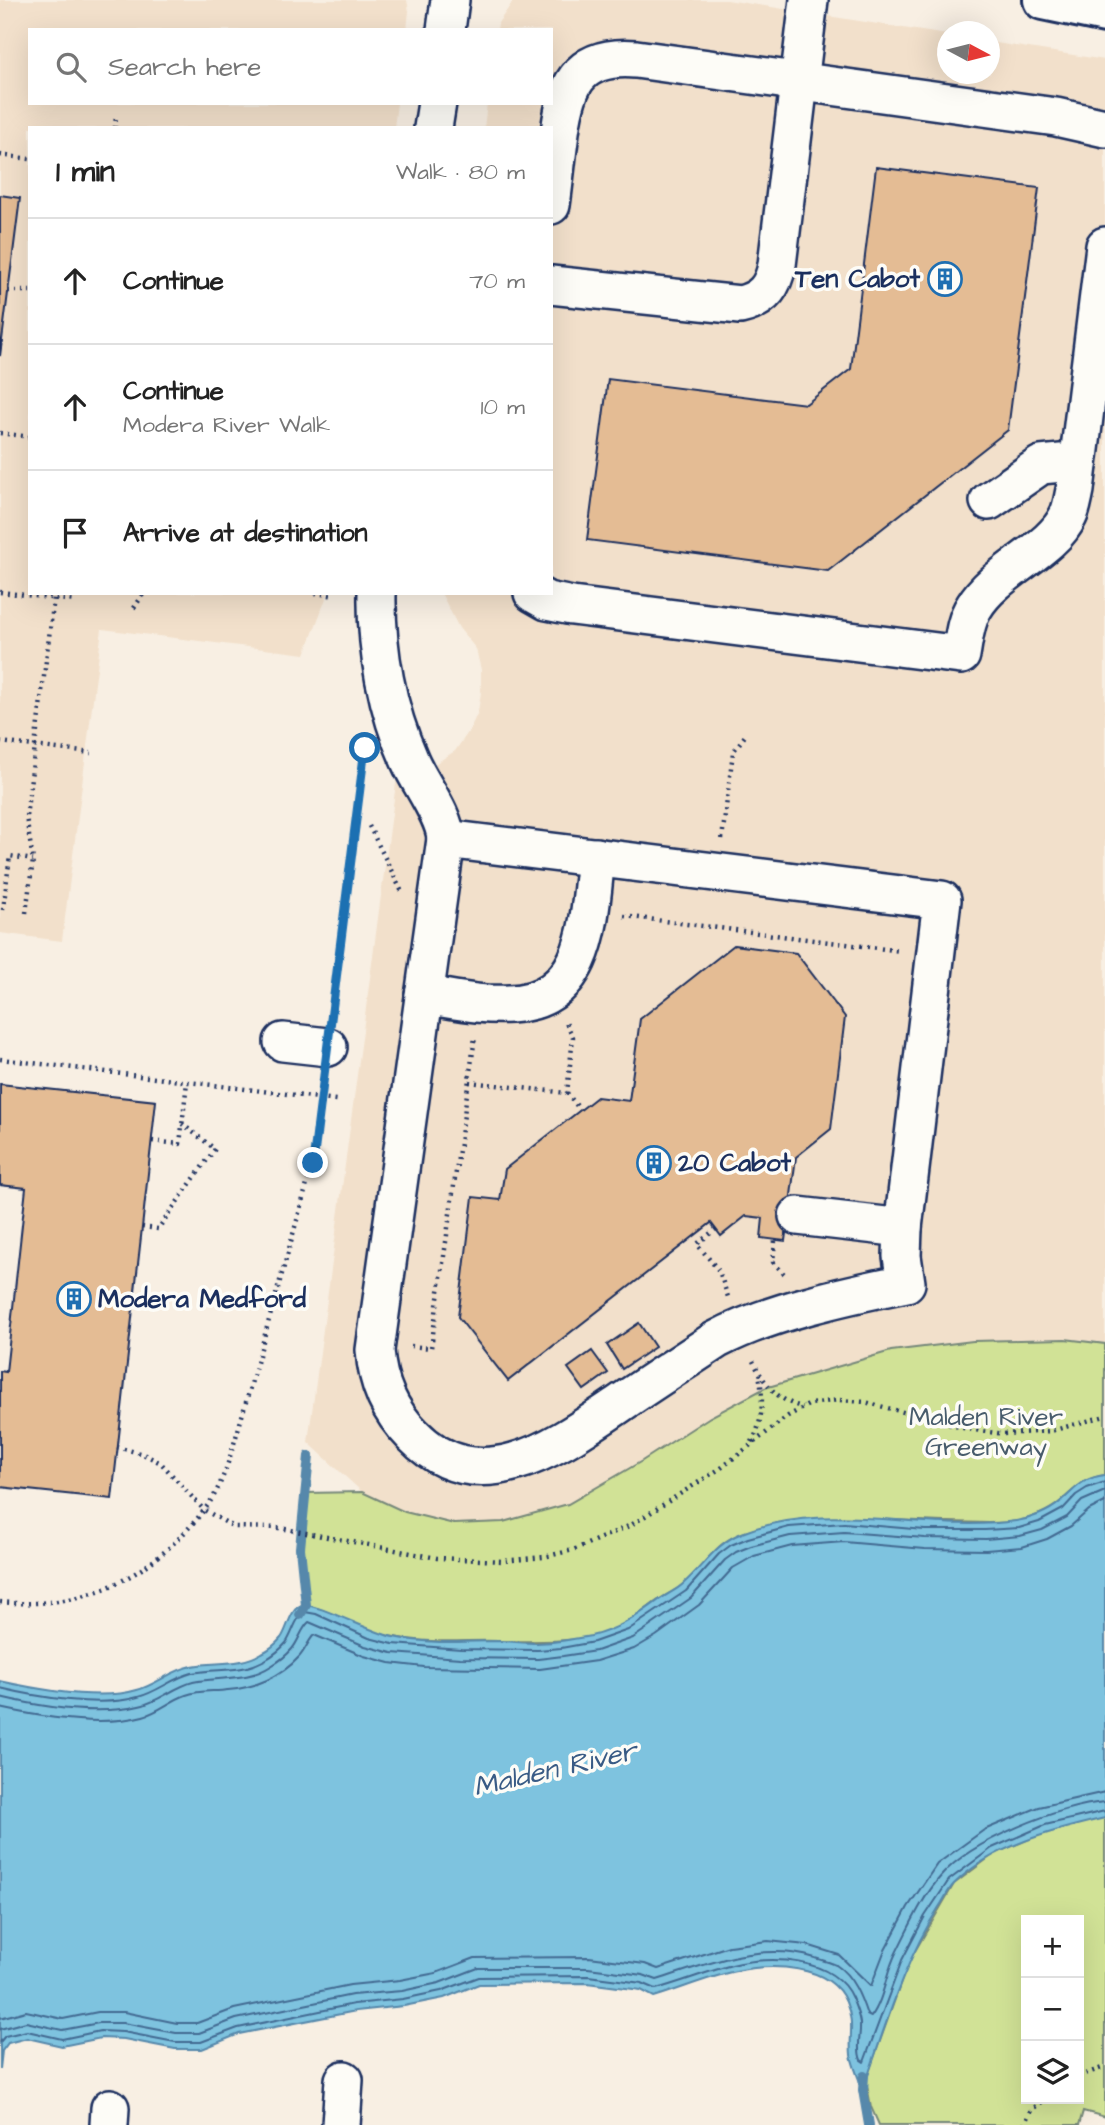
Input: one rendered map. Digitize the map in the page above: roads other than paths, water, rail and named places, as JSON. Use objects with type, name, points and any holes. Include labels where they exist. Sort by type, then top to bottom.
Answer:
[{"type":"main road","points":[[1042,0],[1105,13]]},
{"type":"street","points":[[446,28],[450,0]]},
{"type":"street","points":[[553,285],[740,305],[766,293],[772,284],[777,265],[809,0]]},
{"type":"street","points":[[553,189],[562,115],[568,92],[579,74],[602,60],[624,58],[1075,120],[1105,128]]},
{"type":"street","points":[[433,126],[437,105]]},
{"type":"street","points":[[536,595],[547,601],[572,606],[961,655],[967,624],[979,599],[995,581],[1056,534],[1072,503],[1105,246]]},
{"type":"street","points":[[989,501],[1041,465],[1078,465]]},
{"type":"street","points":[[377,595],[379,636],[386,685],[402,742],[444,825],[446,839],[376,1342],[377,1372],[384,1394],[396,1415],[420,1442],[442,1456],[489,1467],[513,1463],[562,1442],[731,1332],[766,1319],[906,1283],[902,1256],[903,1228],[942,900],[446,839]]},
{"type":"street","points":[[424,995],[489,1004],[510,1004],[538,998],[558,986],[574,968],[583,947],[596,858]]},
{"type":"street","points":[[283,1042],[328,1047]]},
{"type":"street","points":[[787,1228],[903,1228]]},
{"type":"street","points":[[341,2125],[344,2080]]},
{"type":"water","name":"Malden River","points":[[1105,1475],[1105,1818],[1045,1834],[1005,1849],[970,1870],[952,1886],[926,1928],[905,1973],[863,2090],[851,2055],[849,2010],[838,1989],[813,1973],[782,1967],[736,1971],[654,1997],[641,1990],[587,1983],[479,1984],[444,1998],[356,2011],[239,2034],[202,2049],[175,2049],[124,2039],[101,2038],[62,2046],[27,2038],[8,2043],[2,2051],[0,2069],[0,1681],[87,1694],[137,1690],[184,1668],[236,1662],[254,1657],[279,1640],[292,1614],[303,1605],[393,1637],[419,1641],[544,1643],[591,1636],[610,1630],[643,1612],[678,1588],[717,1548],[742,1533],[776,1523],[810,1518],[844,1517],[982,1524],[1016,1521],[1045,1512],[1056,1506],[1084,1481]]},
{"type":"waterway","points":[[300,1615],[306,1605],[300,1548],[309,1456]]},
{"type":"waterway","points":[[864,2076],[863,2090],[869,2125]]},
{"type":"place","name":"Ten Cabot","points":[[945,279]]},
{"type":"place","name":"20 Cabot","points":[[654,1163]]},
{"type":"place","name":"Modera Medford","points":[[74,1299]]},
{"type":"park label","name":"Malden River Greenway","points":[[986,1432]]}]
